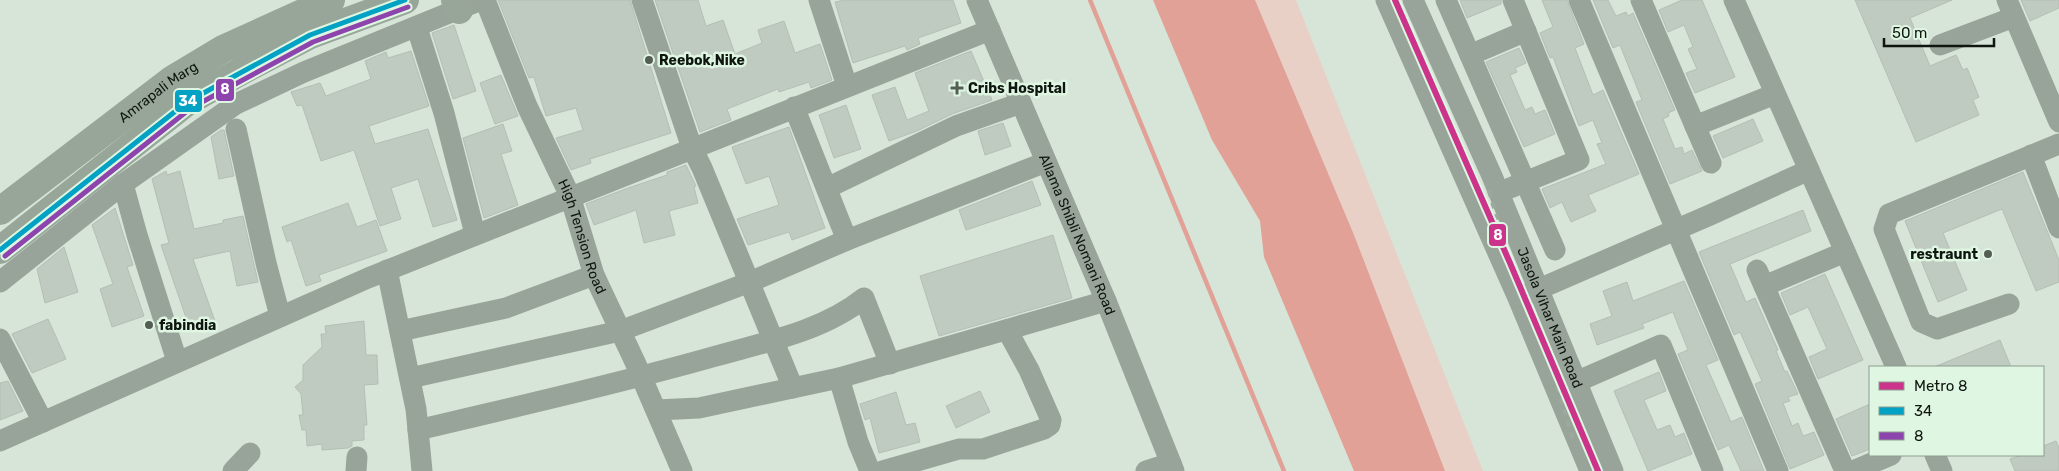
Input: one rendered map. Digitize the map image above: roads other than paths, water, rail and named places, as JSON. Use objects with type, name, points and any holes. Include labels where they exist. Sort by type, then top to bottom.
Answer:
[{"type":"main road","name":"Amrapali Marg","points":[[0,211],[172,79],[223,49],[331,0]]},
{"type":"main road","name":"Amrapali Marg","points":[[2,246],[187,102],[310,35],[405,0]]},
{"type":"street","points":[[642,0],[692,148],[793,388]]},
{"type":"street","points":[[819,0],[847,86]]},
{"type":"street","name":"Allama Shibli Nomani Road","points":[[977,0],[1106,301],[1172,467]]},
{"type":"street","name":"Jasola Vihar Main Road","points":[[1386,0],[1518,298],[1590,471]]},
{"type":"street","name":"Jasola Vihar Main Road","points":[[1413,0],[1498,193],[1614,471]]},
{"type":"street","points":[[1446,0],[1555,250]]},
{"type":"street","points":[[1498,193],[1579,160],[1513,0]]},
{"type":"street","points":[[1578,0],[1778,471]]},
{"type":"street","points":[[1642,0],[1711,163]]},
{"type":"street","points":[[0,282],[123,184],[236,104],[304,72],[417,28],[470,2]]},
{"type":"street","name":"High Tension Road","points":[[470,2],[527,106],[570,196],[594,275],[682,471]]},
{"type":"street","points":[[1739,2],[1776,94],[1896,366]]},
{"type":"street","points":[[1940,45],[2011,8],[2054,99],[2059,122]]},
{"type":"street","points":[[417,28],[444,113],[475,234]]},
{"type":"street","points":[[0,441],[387,270],[990,30]]},
{"type":"street","points":[[1470,55],[1526,31]]},
{"type":"street","points":[[1695,126],[1776,94]]},
{"type":"street","points":[[827,188],[956,126],[1021,103]]},
{"type":"street","points":[[794,107],[847,240]]},
{"type":"street","points":[[236,129],[266,264],[280,316]]},
{"type":"street","points":[[2009,304],[1937,329],[1921,322],[1884,229],[1888,214],[2059,144]]},
{"type":"street","points":[[2031,155],[2059,228]]},
{"type":"street","points":[[410,378],[620,331],[750,282],[847,240],[1046,162]]},
{"type":"street","points":[[1518,298],[1809,170]]},
{"type":"street","points":[[123,184],[177,362]]},
{"type":"street","points":[[1845,252],[1761,278],[1846,471]]},
{"type":"street","points":[[387,270],[416,409],[422,471]]},
{"type":"street","points":[[400,331],[506,308],[594,275]]},
{"type":"street","points":[[418,430],[641,377],[772,340],[830,320],[846,312],[864,298],[890,364]]},
{"type":"street","points":[[656,410],[700,408],[839,378],[1106,301]]},
{"type":"street","points":[[882,471],[959,449],[983,449],[1044,429],[1050,425],[1050,420],[1032,378],[1007,330]]},
{"type":"street","points":[[0,339],[43,422]]},
{"type":"street","points":[[1576,382],[1660,345],[1713,471]]},
{"type":"street","points":[[839,378],[858,442],[870,471]]},
{"type":"street","points":[[232,471],[250,453]]},
{"type":"street","points":[[1853,471],[1889,456]]},
{"type":"street","points":[[1935,456],[1942,471]]},
{"type":"street","points":[[1146,471],[1172,467]]},
{"type":"waterway","points":[[1090,0],[1284,471]]},
{"type":"railway","points":[[1489,191],[1510,263]]},
{"type":"railway","points":[[1547,352],[1573,440]]},
{"type":"metro line","name":"8","points":[[1395,0],[1510,263],[1598,471]]},
{"type":"place","name":"Reebok,Nike","points":[[649,60]]},
{"type":"place","name":"Cribs Hospital","points":[[957,88]]},
{"type":"place","name":"restraunt","points":[[1988,254]]},
{"type":"place","name":"fabindia","points":[[149,325]]}]
